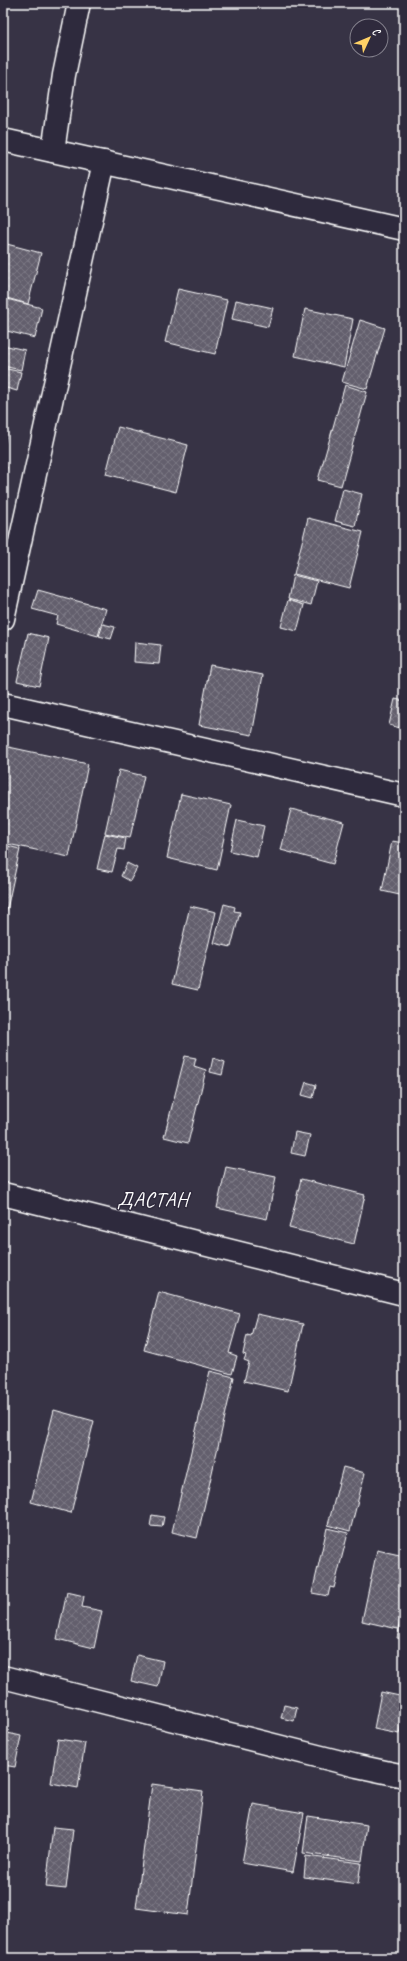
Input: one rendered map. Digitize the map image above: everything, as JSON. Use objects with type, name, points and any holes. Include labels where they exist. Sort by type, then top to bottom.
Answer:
[{"type":"street","points":[[53,151],[64,75],[79,3]]},
{"type":"street","points":[[3,140],[404,229]]},
{"type":"street","points":[[3,619],[104,162]]},
{"type":"street","points":[[3,704],[404,795]]},
{"type":"street","points":[[3,1194],[404,1294]]},
{"type":"street","points":[[3,1676],[357,1766],[404,1776]]},
{"type":"building","points":[[3,243],[41,253],[28,304],[3,297]]},
{"type":"building","points":[[178,289],[227,300],[215,354],[165,342]]},
{"type":"building","points":[[3,298],[42,308],[35,338],[3,330]]},
{"type":"building","points":[[236,300],[273,308],[268,327],[232,319]]},
{"type":"building","points":[[305,309],[353,319],[344,367],[295,356]]},
{"type":"building","points":[[360,320],[385,328],[367,389],[342,382]]},
{"type":"building","points":[[3,345],[25,350],[21,370],[3,366]]},
{"type":"building","points":[[3,368],[21,372],[17,391],[3,387]]},
{"type":"building","points":[[345,385],[367,392],[341,486],[318,480]]},
{"type":"building","points":[[118,427],[188,445],[176,492],[106,474]]},
{"type":"building","points":[[3,430],[7,431],[3,451]]},
{"type":"building","points":[[3,466],[7,467],[3,485]]},
{"type":"building","points":[[343,489],[362,494],[355,526],[335,521]]},
{"type":"building","points":[[308,518],[363,532],[349,588],[294,574]]},
{"type":"building","points":[[293,575],[317,581],[311,605],[288,599]]},
{"type":"building","points":[[38,590],[106,609],[98,636],[56,624],[58,616],[32,609]]},
{"type":"building","points":[[288,600],[304,605],[297,631],[281,627]]},
{"type":"building","points":[[103,624],[115,627],[111,639],[99,636]]},
{"type":"building","points":[[28,633],[49,638],[39,686],[17,681]]},
{"type":"building","points":[[135,642],[161,645],[159,664],[134,662]]},
{"type":"building","points":[[210,665],[263,675],[252,735],[199,725]]},
{"type":"building","points":[[395,699],[404,701],[404,729],[389,725]]},
{"type":"building","points":[[4,746],[88,764],[69,857],[3,843]]},
{"type":"building","points":[[119,770],[144,776],[130,838],[105,833]]},
{"type":"building","points":[[181,794],[231,805],[217,870],[167,858]]},
{"type":"building","points":[[291,809],[344,822],[333,864],[281,850]]},
{"type":"building","points":[[237,820],[264,826],[257,857],[230,851]]},
{"type":"building","points":[[105,834],[126,838],[124,850],[118,849],[112,872],[97,869]]},
{"type":"building","points":[[392,841],[404,843],[404,896],[382,891]]},
{"type":"building","points":[[3,845],[20,849],[3,928]]},
{"type":"building","points":[[127,863],[137,868],[130,881],[121,876]]},
{"type":"building","points":[[224,904],[235,907],[234,911],[240,912],[231,947],[214,943]]},
{"type":"building","points":[[190,906],[216,912],[198,990],[172,984]]},
{"type":"building","points":[[185,1056],[196,1058],[194,1066],[206,1070],[188,1143],[164,1137]]},
{"type":"building","points":[[213,1058],[225,1062],[222,1075],[210,1072]]},
{"type":"building","points":[[306,1082],[316,1085],[313,1098],[302,1095]]},
{"type":"building","points":[[295,1132],[310,1135],[305,1156],[291,1153]]},
{"type":"building","points":[[226,1167],[276,1177],[267,1219],[217,1208]]},
{"type":"building","points":[[301,1179],[365,1195],[354,1244],[289,1228]]},
{"type":"building","points":[[159,1292],[240,1314],[229,1353],[237,1356],[232,1374],[144,1350]]},
{"type":"building","points":[[257,1314],[303,1324],[288,1391],[244,1381],[249,1362],[244,1360],[246,1355],[243,1354],[247,1335],[251,1336]]},
{"type":"building","points":[[210,1371],[234,1377],[197,1538],[172,1532]]},
{"type":"building","points":[[54,1410],[94,1421],[71,1513],[31,1502]]},
{"type":"building","points":[[343,1467],[365,1473],[350,1531],[328,1525]]},
{"type":"building","points":[[152,1515],[164,1517],[162,1527],[150,1526]]},
{"type":"building","points":[[327,1528],[348,1533],[334,1588],[330,1587],[328,1596],[312,1593]]},
{"type":"building","points":[[377,1550],[404,1556],[404,1615],[401,1614],[398,1629],[362,1621]]},
{"type":"building","points":[[67,1592],[84,1596],[82,1607],[102,1611],[94,1648],[57,1639]]},
{"type":"building","points":[[401,1620],[404,1621],[404,1639],[397,1638]]},
{"type":"building","points":[[137,1655],[163,1661],[158,1687],[131,1681]]},
{"type":"building","points":[[381,1692],[404,1697],[404,1708],[399,1734],[374,1729]]},
{"type":"building","points":[[284,1705],[297,1708],[294,1721],[281,1718]]},
{"type":"building","points":[[3,1732],[21,1736],[15,1767],[3,1765]]},
{"type":"building","points":[[58,1739],[85,1743],[78,1788],[51,1783]]},
{"type":"building","points":[[152,1784],[203,1791],[188,1915],[136,1908]]},
{"type":"building","points":[[253,1804],[304,1813],[293,1872],[242,1863]]},
{"type":"building","points":[[308,1816],[367,1825],[362,1861],[303,1853]]},
{"type":"building","points":[[53,1827],[73,1829],[66,1889],[46,1887]]},
{"type":"building","points":[[306,1856],[361,1863],[358,1884],[304,1877]]},
{"type":"district","name":"ДАСТАН","points":[[153,1199]]}]
